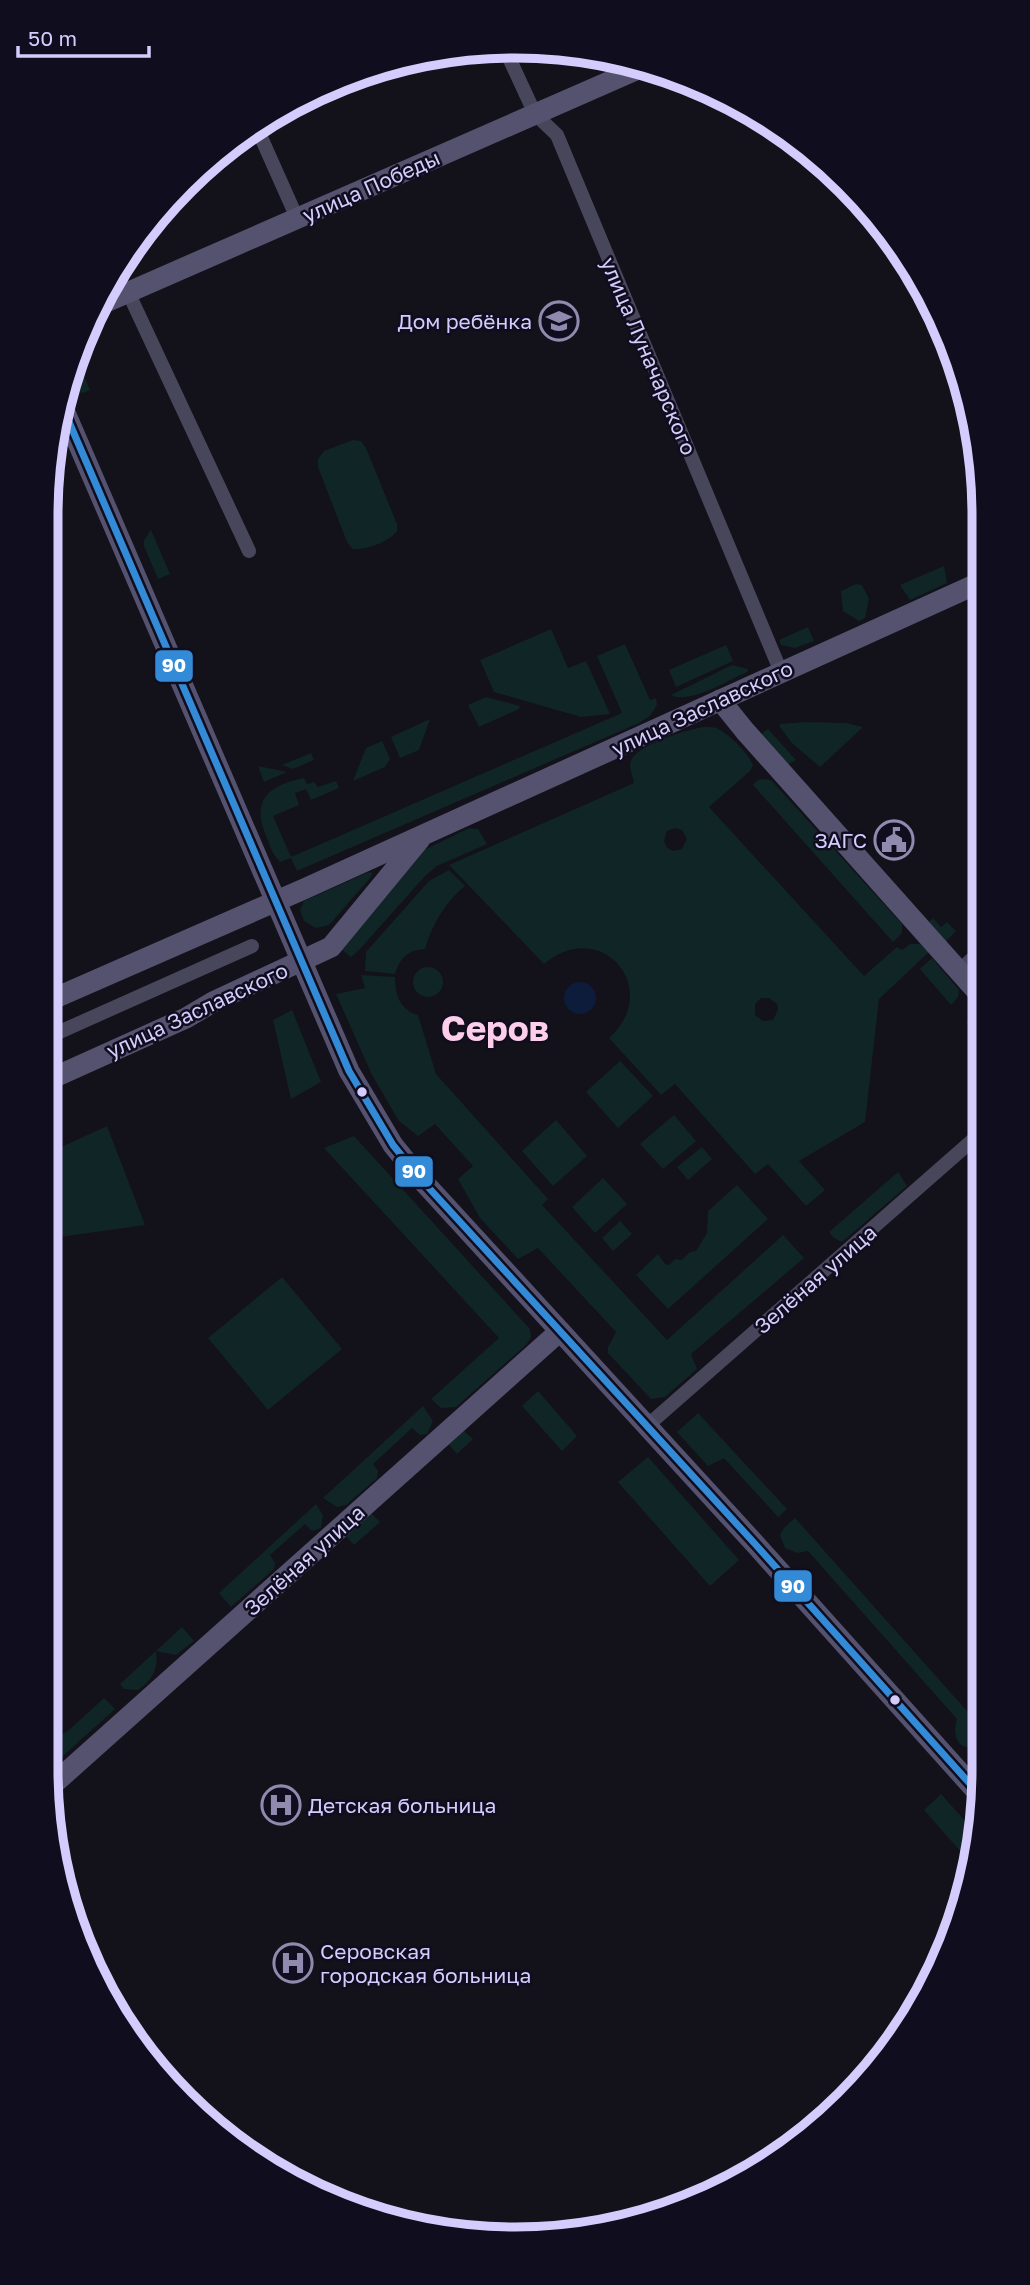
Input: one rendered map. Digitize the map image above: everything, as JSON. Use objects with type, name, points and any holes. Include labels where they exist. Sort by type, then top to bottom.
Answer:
[{"type":"street","name":"улица Луначарского","points":[[509,58],[535,114],[557,135],[781,672]]},
{"type":"street","name":"улица Победы","points":[[112,299],[630,72]]},
{"type":"street","points":[[260,136],[297,218]]},
{"type":"street","points":[[128,292],[249,551]]},
{"type":"street","points":[[68,420],[349,1071],[393,1145],[418,1176],[971,1786]]},
{"type":"street","name":"улица Заславского","points":[[58,997],[424,835],[972,586]]},
{"type":"street","points":[[720,700],[972,986]]},
{"type":"street","name":"улица Заславского","points":[[58,1076],[186,1018],[213,1002],[331,947],[424,835]]},
{"type":"street","name":"улица Заславского","points":[[58,1033],[252,946]]},
{"type":"street","points":[[959,971],[972,959]]},
{"type":"street","name":"Зелёная улица","points":[[647,1426],[972,1140]]},
{"type":"street","name":"Зелёная улица","points":[[58,1779],[560,1331]]},
{"type":"green space","points":[[81,370],[90,390],[83,393],[77,391]]},
{"type":"green space","points":[[353,440],[361,441],[366,448],[397,524],[397,531],[389,539],[358,549],[353,549],[347,542],[318,467],[318,459],[324,451]]},
{"type":"green space","points":[[151,530],[170,574],[158,579],[144,546],[144,540]]},
{"type":"green space","points":[[944,566],[947,583],[910,600],[900,585]]},
{"type":"green space","points":[[856,584],[862,585],[869,599],[865,618],[859,621],[843,611],[841,591]]},
{"type":"green space","points":[[808,627],[814,641],[795,648],[781,645],[779,640]]},
{"type":"green space","points":[[551,629],[568,668],[586,661],[610,714],[581,717],[494,692],[480,660]]},
{"type":"green space","points":[[625,644],[650,700],[656,698],[657,705],[650,716],[639,723],[297,871],[291,858],[280,862],[274,854],[262,825],[261,814],[266,797],[281,785],[304,778],[307,784],[314,782],[318,787],[336,781],[339,788],[311,800],[306,789],[295,793],[299,805],[273,816],[291,857],[622,713],[597,656]]},
{"type":"green space","points":[[726,645],[733,661],[676,687],[669,670]]},
{"type":"green space","points":[[732,665],[748,669],[747,672],[698,694],[688,697],[671,695]]},
{"type":"green space","points":[[486,697],[520,706],[519,709],[479,727],[468,705]]},
{"type":"green space","points":[[430,719],[419,750],[400,758],[391,737]]},
{"type":"green space","points":[[846,723],[863,727],[820,767],[792,743],[780,727],[780,724]]},
{"type":"green space","points":[[712,727],[721,730],[743,750],[753,766],[709,807],[864,976],[897,947],[902,950],[910,944],[920,944],[929,952],[879,999],[865,1122],[799,1161],[825,1190],[806,1206],[768,1164],[755,1174],[675,1084],[661,1095],[609,1038],[624,1018],[630,999],[627,980],[618,964],[604,953],[586,948],[565,951],[544,964],[449,865],[634,783],[630,766],[635,755],[663,739],[696,728]],"holes":[[[675,828],[682,830],[687,839],[682,849],[673,851],[667,848],[664,841],[667,831]],[[761,998],[769,998],[777,1004],[778,1010],[773,1020],[763,1021],[755,1015],[755,1004]]]},
{"type":"green space","points":[[768,729],[796,760],[787,765],[760,735]]},
{"type":"green space","points":[[382,741],[390,759],[385,767],[353,781],[366,748]]},
{"type":"green space","points":[[311,753],[314,760],[293,769],[282,765]]},
{"type":"green space","points":[[258,766],[287,772],[264,782]]},
{"type":"green space","points":[[758,780],[772,781],[902,924],[902,933],[893,942],[753,785]]},
{"type":"green space","points":[[469,828],[478,829],[487,844],[437,866],[351,957],[342,950],[424,850]]},
{"type":"green space","points":[[449,870],[465,886],[440,914],[425,949],[406,956],[399,963],[395,974],[365,971],[366,952],[429,881]]},
{"type":"green space","points":[[369,872],[373,873],[371,877],[329,925],[316,928],[304,921],[300,910],[304,901]]},
{"type":"green space","points":[[933,918],[941,927],[947,922],[956,931],[946,941],[929,922]]},
{"type":"green space","points":[[932,958],[959,990],[958,997],[951,1005],[920,969]]},
{"type":"green space","points":[[428,967],[439,971],[443,982],[439,993],[428,997],[417,993],[413,982],[417,971]]},
{"type":"green space","points":[[361,975],[395,977],[396,990],[403,1006],[418,1015],[436,1074],[548,1199],[542,1205],[667,1340],[783,1235],[804,1258],[691,1354],[697,1369],[665,1397],[651,1399],[608,1353],[608,1347],[616,1332],[538,1248],[518,1259],[480,1218],[458,1179],[473,1166],[435,1124],[418,1136],[399,1121],[372,1075],[336,994],[365,988]]},
{"type":"green space","points":[[292,1010],[321,1082],[291,1099],[273,1020]]},
{"type":"green space","points":[[972,1017],[972,1029],[966,1022]]},
{"type":"green space","points":[[620,1061],[653,1096],[618,1128],[586,1092]]},
{"type":"green space","points":[[674,1115],[696,1141],[663,1169],[640,1144]]},
{"type":"green space","points":[[556,1120],[587,1156],[553,1186],[522,1151]]},
{"type":"green space","points":[[107,1126],[145,1225],[58,1237],[58,1148]]},
{"type":"green space","points":[[354,1136],[530,1329],[531,1337],[527,1344],[456,1407],[441,1408],[431,1399],[499,1338],[324,1148]]},
{"type":"green space","points":[[702,1147],[712,1159],[688,1180],[677,1167]]},
{"type":"green space","points":[[898,1172],[907,1186],[842,1242],[834,1238],[829,1232]]},
{"type":"green space","points":[[603,1178],[627,1204],[595,1233],[572,1207]]},
{"type":"green space","points":[[737,1185],[768,1219],[668,1309],[636,1275],[658,1254],[665,1264],[669,1265],[675,1259],[682,1260],[690,1252],[696,1251],[707,1233],[708,1211]]},
{"type":"green space","points":[[620,1221],[632,1234],[613,1251],[602,1238]]},
{"type":"green space","points":[[282,1277],[342,1349],[268,1410],[208,1338]]},
{"type":"green space","points":[[538,1391],[577,1436],[562,1451],[522,1406]]},
{"type":"green space","points":[[423,1406],[433,1421],[427,1434],[420,1435],[412,1428],[373,1464],[378,1471],[377,1478],[346,1505],[337,1507],[323,1498]]},
{"type":"green space","points":[[698,1413],[787,1509],[778,1517],[724,1458],[708,1466],[677,1432]]},
{"type":"green space","points":[[462,1429],[473,1439],[457,1454],[446,1441]]},
{"type":"green space","points":[[648,1457],[739,1560],[710,1586],[618,1482]]},
{"type":"green space","points":[[316,1504],[323,1515],[321,1528],[312,1531],[305,1524],[270,1555],[275,1563],[274,1569],[231,1607],[219,1593]]},
{"type":"green space","points":[[371,1513],[380,1522],[354,1545],[343,1533]]},
{"type":"green space","points":[[795,1518],[972,1717],[972,1747],[960,1744],[955,1734],[957,1719],[808,1551],[797,1553],[785,1548],[780,1535]]},
{"type":"green space","points":[[182,1627],[194,1641],[176,1655],[156,1651],[155,1668],[147,1682],[138,1690],[124,1689],[120,1684]]},
{"type":"green space","points":[[104,1698],[115,1709],[58,1760],[58,1737]]},
{"type":"green space","points":[[941,1794],[969,1825],[964,1855],[924,1810]]},
{"type":"water","points":[[580,982],[592,986],[596,998],[592,1010],[580,1014],[568,1010],[564,998],[568,986]]},
{"type":"transit line","name":"90","points":[[68,420],[349,1071],[393,1145],[418,1176],[756,1545],[971,1785]]},
{"type":"place","name":"Дом ребёнка","points":[[559,321]]},
{"type":"place","name":"ЗАГС","points":[[894,840]]},
{"type":"place","name":"Детская больница","points":[[281,1805]]},
{"type":"place","name":"Серовская городская больница","points":[[293,1963]]},
{"type":"district","name":"Серов","points":[[495,1028]]}]
